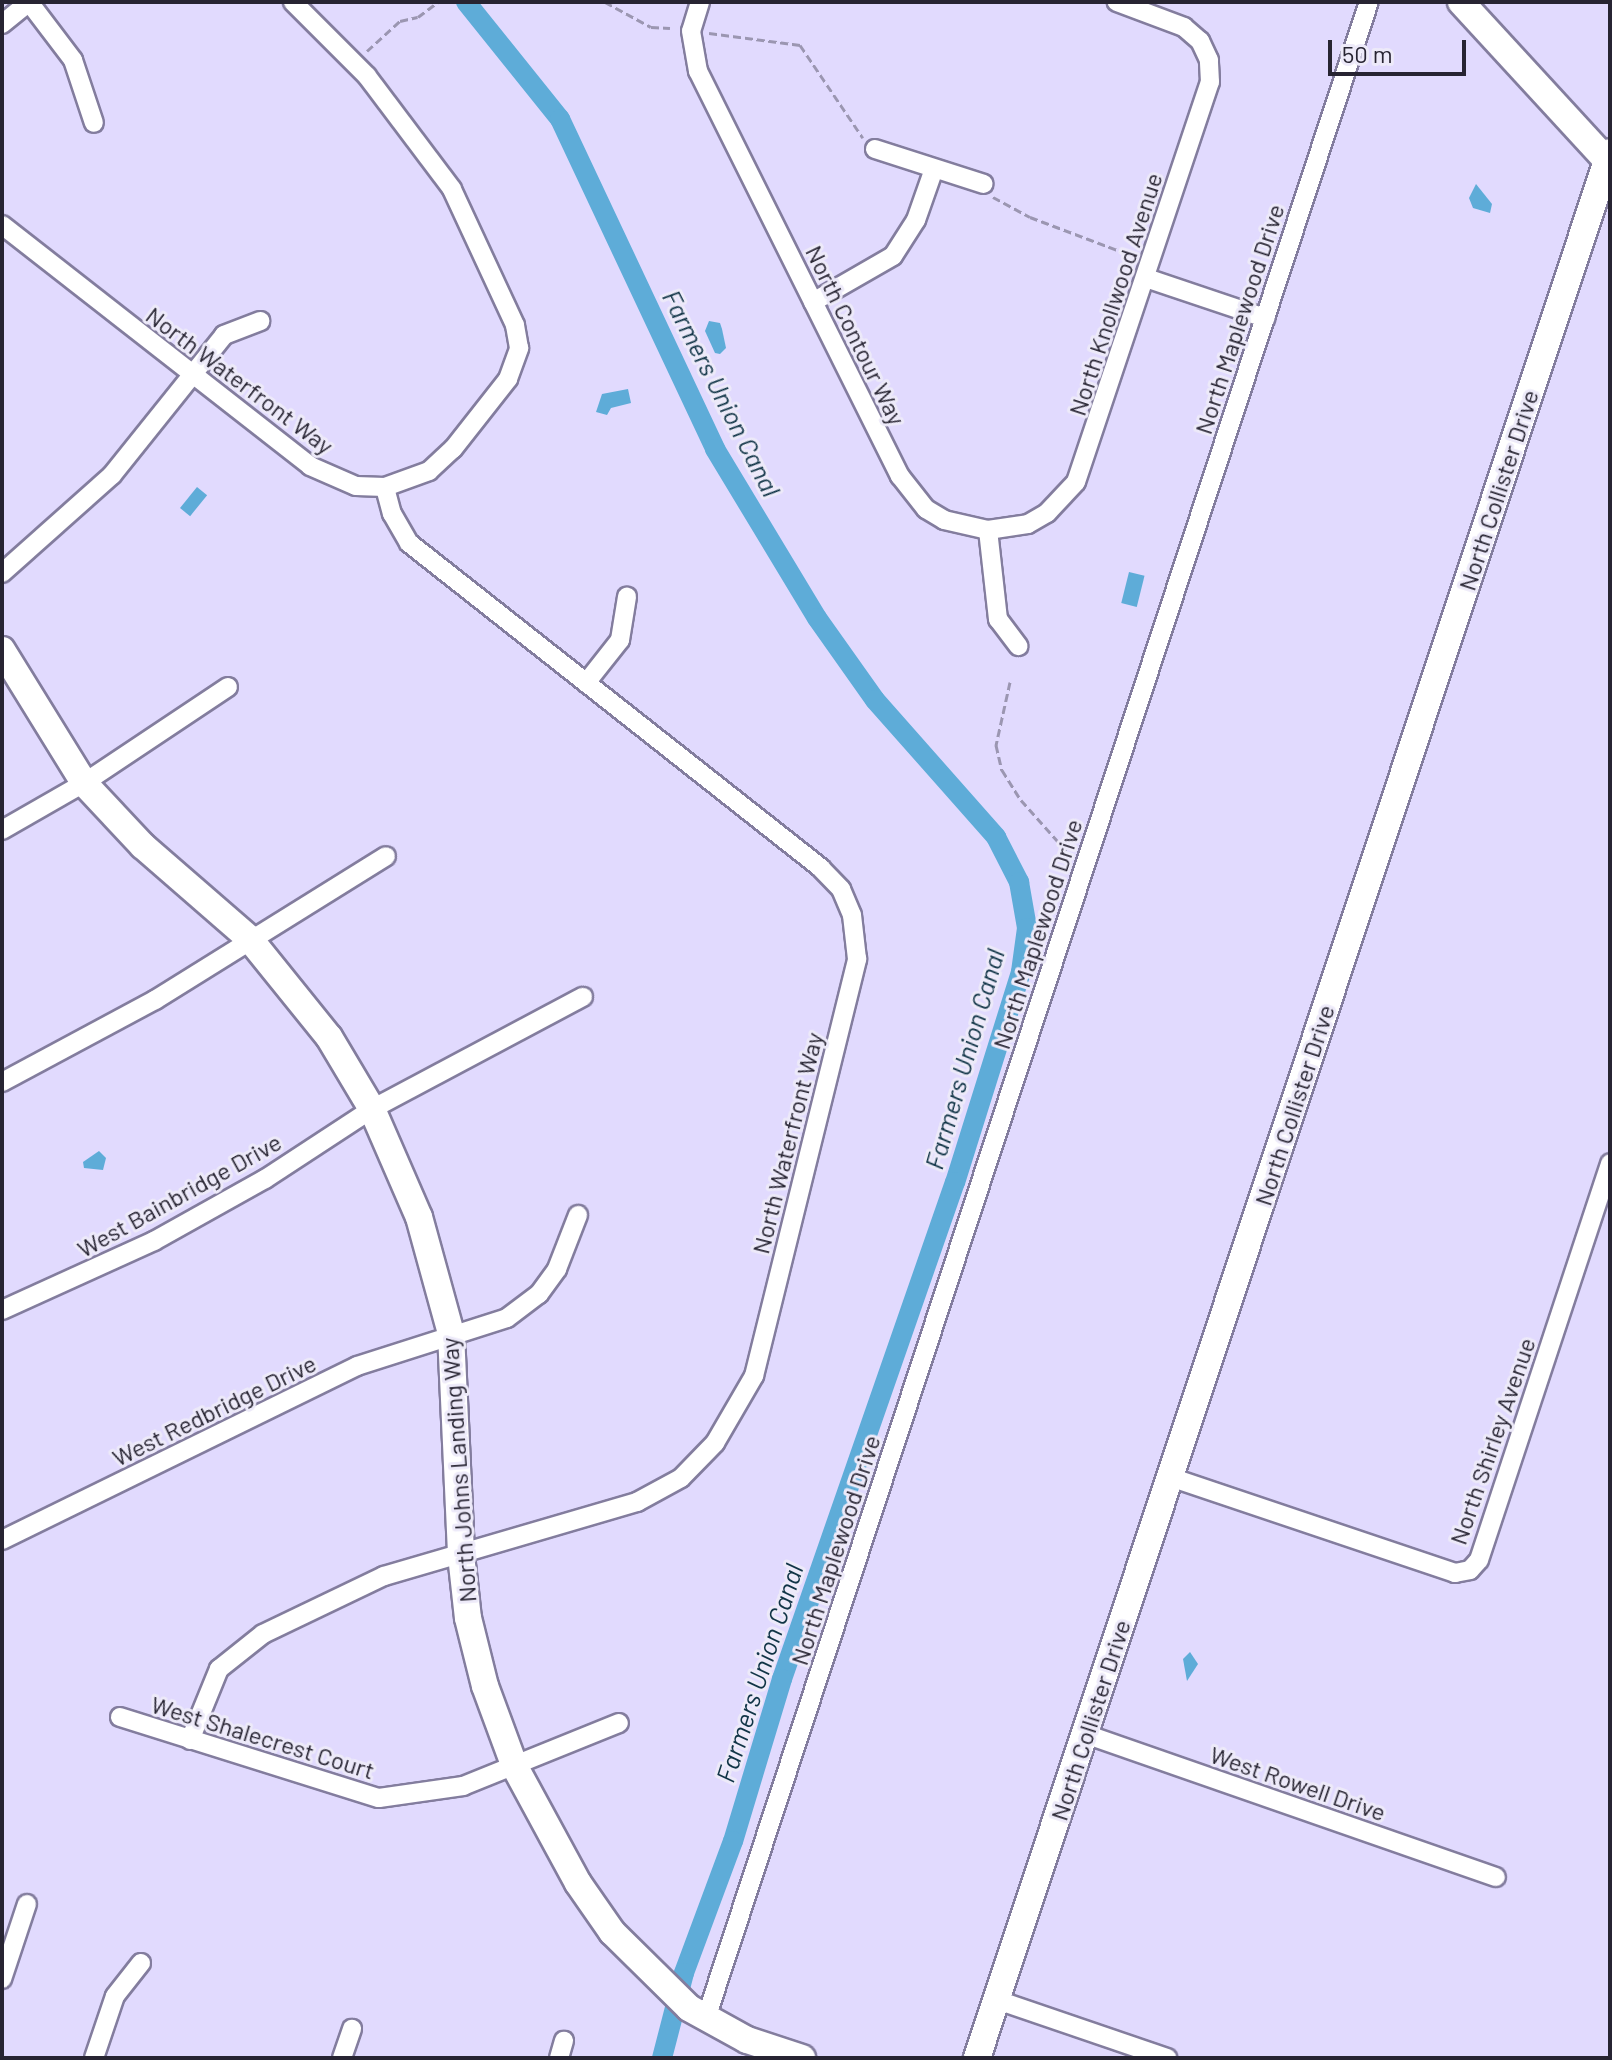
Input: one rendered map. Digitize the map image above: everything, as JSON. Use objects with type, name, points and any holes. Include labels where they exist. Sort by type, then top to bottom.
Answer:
[{"type":"street","points":[[2,24],[29,2],[73,60],[94,123]]},
{"type":"street","points":[[293,2],[367,76],[452,189],[515,325],[519,348],[508,379],[453,449],[429,471],[385,487]]},
{"type":"street","name":"North Contour Way","points":[[700,2],[691,31],[698,71],[911,494],[944,520],[988,530]]},
{"type":"street","name":"North Knollwood Avenue","points":[[988,530],[1038,519],[1076,482],[1210,82],[1209,60],[1200,41],[1184,27],[1117,2]]},
{"type":"street","name":"North Maplewood Drive","points":[[698,2013],[1369,2]]},
{"type":"street","points":[[1461,2],[1609,159]]},
{"type":"street","points":[[870,144],[987,189]]},
{"type":"street","name":"North Collister Drive","points":[[977,2058],[1609,159]]},
{"type":"street","points":[[813,302],[893,256],[916,220],[934,169]]},
{"type":"street","name":"North Waterfront Way","points":[[2,225],[310,466],[333,480],[385,487],[392,514],[409,543],[821,868],[841,889],[852,915],[857,959],[754,1376],[739,1409],[715,1443],[681,1478],[637,1502],[384,1576],[235,1653],[206,1690],[190,1740]]},
{"type":"street","points":[[1146,278],[1265,318]]},
{"type":"street","points":[[2,573],[112,475],[224,335],[260,321]]},
{"type":"street","points":[[988,530],[998,619],[1018,646]]},
{"type":"street","points":[[586,683],[620,640],[627,618],[627,597]]},
{"type":"street","name":"North Johns Landing Way","points":[[2,650],[84,783],[143,846],[249,938],[329,1037],[372,1109],[419,1217],[451,1333],[461,1555],[471,1632],[515,1767],[578,1883],[612,1932],[698,2013],[747,2040],[802,2058]]},
{"type":"street","points":[[2,830],[84,783],[228,687]]},
{"type":"street","points":[[2,1082],[155,1000],[249,938],[386,856]]},
{"type":"street","name":"West Bainbridge Drive","points":[[2,1310],[154,1241],[265,1179],[372,1109],[583,997]]},
{"type":"street","name":"North Shirley Avenue","points":[[1170,1477],[1455,1573],[1470,1570],[1479,1560],[1610,1163]]},
{"type":"street","name":"West Redbridge Drive","points":[[2,1540],[357,1366],[451,1333],[507,1318],[539,1294],[557,1269],[578,1215]]},
{"type":"street","name":"West Shalecrest Court","points":[[120,1717],[379,1798],[436,1794],[515,1767],[619,1723]]},
{"type":"street","name":"West Rowell Drive","points":[[1085,1734],[1496,1877]]},
{"type":"street","points":[[2,1979],[27,1904]]},
{"type":"street","points":[[94,2058],[115,1996],[141,1963]]},
{"type":"street","points":[[997,2000],[1167,2058]]},
{"type":"street","points":[[342,2058],[352,2029]]},
{"type":"path","points":[[365,54],[400,21],[418,17],[438,2]]},
{"type":"path","points":[[605,2],[651,27],[670,28]]},
{"type":"path","points":[[702,32],[800,45],[870,144]]},
{"type":"path","points":[[987,189],[1030,217],[1133,256]]},
{"type":"path","points":[[1010,682],[996,745],[1002,770],[1021,800],[1073,857]]},
{"type":"water","points":[[1476,184],[1492,204],[1490,213],[1473,208],[1469,198]]},
{"type":"water","points":[[709,321],[720,323],[722,329],[726,348],[720,354],[715,353],[705,331]]},
{"type":"water","points":[[628,389],[631,403],[611,408],[607,415],[596,412],[602,394]]},
{"type":"water","points":[[197,487],[207,495],[190,516],[180,508]]},
{"type":"water","points":[[1129,572],[1145,576],[1137,607],[1121,603]]},
{"type":"water","points":[[99,1151],[106,1158],[103,1170],[84,1168],[83,1162]]},
{"type":"water","points":[[1190,1652],[1198,1664],[1187,1681],[1183,1659]]},
{"type":"waterway","name":"Farmers Union Canal","points":[[466,2],[560,119],[715,449],[817,618],[875,700],[996,837],[1019,882],[1027,928],[1021,972],[955,1182],[782,1679],[733,1841],[684,1973],[662,2058]]}]
